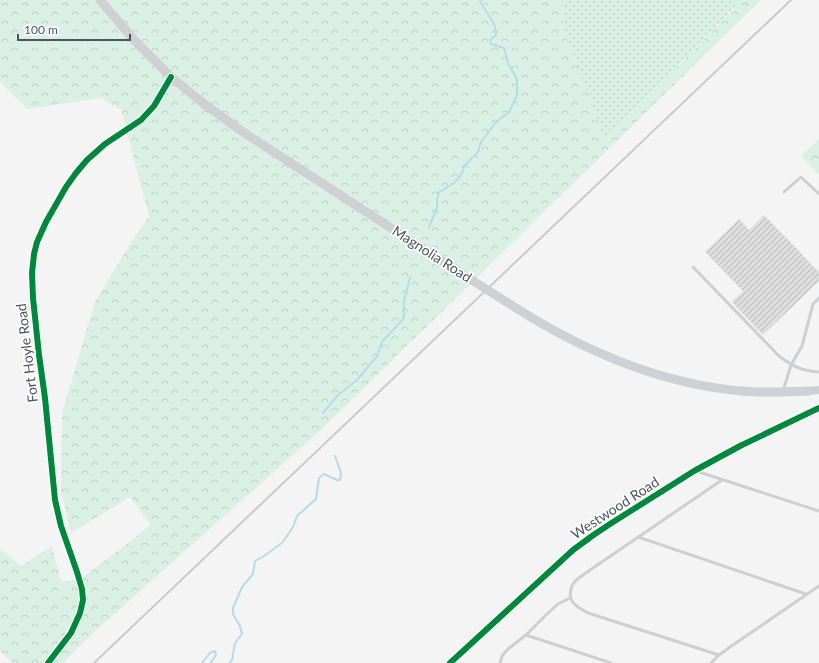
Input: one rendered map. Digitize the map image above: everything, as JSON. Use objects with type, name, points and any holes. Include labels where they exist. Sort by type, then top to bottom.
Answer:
[{"type":"main road","name":"Magnolia Road","points":[[100,0],[134,40],[172,77],[203,103],[240,130],[544,325],[603,355],[653,374],[681,381],[742,391],[809,391]]},
{"type":"street","name":"Fort Hoyle Road","points":[[48,663],[71,633],[80,613],[83,600],[78,572],[61,526],[55,500],[33,298],[32,273],[34,254],[37,242],[46,222],[66,187],[76,173],[87,160],[105,144],[141,120],[154,106],[172,77]]},
{"type":"street","name":"Magnolia Road","points":[[809,391],[819,390]]},
{"type":"street","name":"Westwood Road","points":[[450,663],[573,550],[587,539],[694,471],[740,446],[819,408]]},
{"type":"lane","points":[[784,192],[801,176],[819,194]]},
{"type":"lane","points":[[693,267],[779,356],[791,365],[811,372],[819,372]]},
{"type":"lane","points":[[782,392],[791,365],[802,346],[813,304],[819,298]]},
{"type":"lane","points":[[694,471],[819,511]]},
{"type":"lane","points":[[719,655],[588,613],[579,608],[573,602],[570,598],[570,592],[572,585],[590,570],[722,480]]},
{"type":"lane","points":[[638,537],[806,594]]},
{"type":"lane","points":[[711,663],[719,655],[819,586]]},
{"type":"lane","points":[[500,663],[502,656],[508,649],[526,635],[558,604],[570,598]]},
{"type":"lane","points":[[526,635],[611,663]]},
{"type":"green space","points":[[0,0],[562,0],[565,33],[605,140],[735,8],[733,0],[761,0],[321,430],[92,634],[63,663],[13,663],[0,651],[0,548],[21,566],[52,546],[61,582],[81,579],[151,525],[130,497],[71,533],[61,492],[62,413],[95,302],[149,216],[121,110],[101,98],[28,109],[0,82]]},
{"type":"green space","points":[[562,0],[733,0],[735,7],[604,141],[565,33]]},
{"type":"green space","points":[[819,139],[819,175],[801,156]]},
{"type":"building","points":[[764,215],[819,272],[819,281],[763,335],[732,302],[743,291],[705,252],[739,219],[749,230]]},
{"type":"waterway","points":[[429,227],[437,208],[439,192],[454,183],[461,175],[465,165],[478,152],[481,142],[496,122],[509,112],[517,95],[517,79],[508,63],[504,48],[491,44],[490,40],[496,35],[495,26],[480,1],[481,0]]},
{"type":"waterway","points":[[323,413],[338,395],[357,380],[377,356],[382,342],[404,318],[404,300],[410,278]]},
{"type":"waterway","points":[[229,663],[232,660],[235,643],[242,634],[240,626],[233,614],[233,608],[242,587],[253,574],[255,561],[283,542],[293,527],[297,516],[316,499],[319,478],[324,474],[340,480],[341,473],[335,456]]},
{"type":"waterway","points":[[202,663],[210,653],[215,651],[216,655],[211,662],[212,663]]},
{"type":"railway","points":[[94,663],[791,0]]},
{"type":"cycle path","points":[[48,663],[71,633],[80,613],[83,600],[82,589],[61,526],[55,500],[33,298],[32,273],[34,254],[37,242],[46,222],[66,187],[76,173],[87,160],[105,144],[141,120],[154,106],[171,77]]},
{"type":"cycle path","points":[[450,663],[573,550],[592,536],[694,471],[740,446],[819,408]]}]
